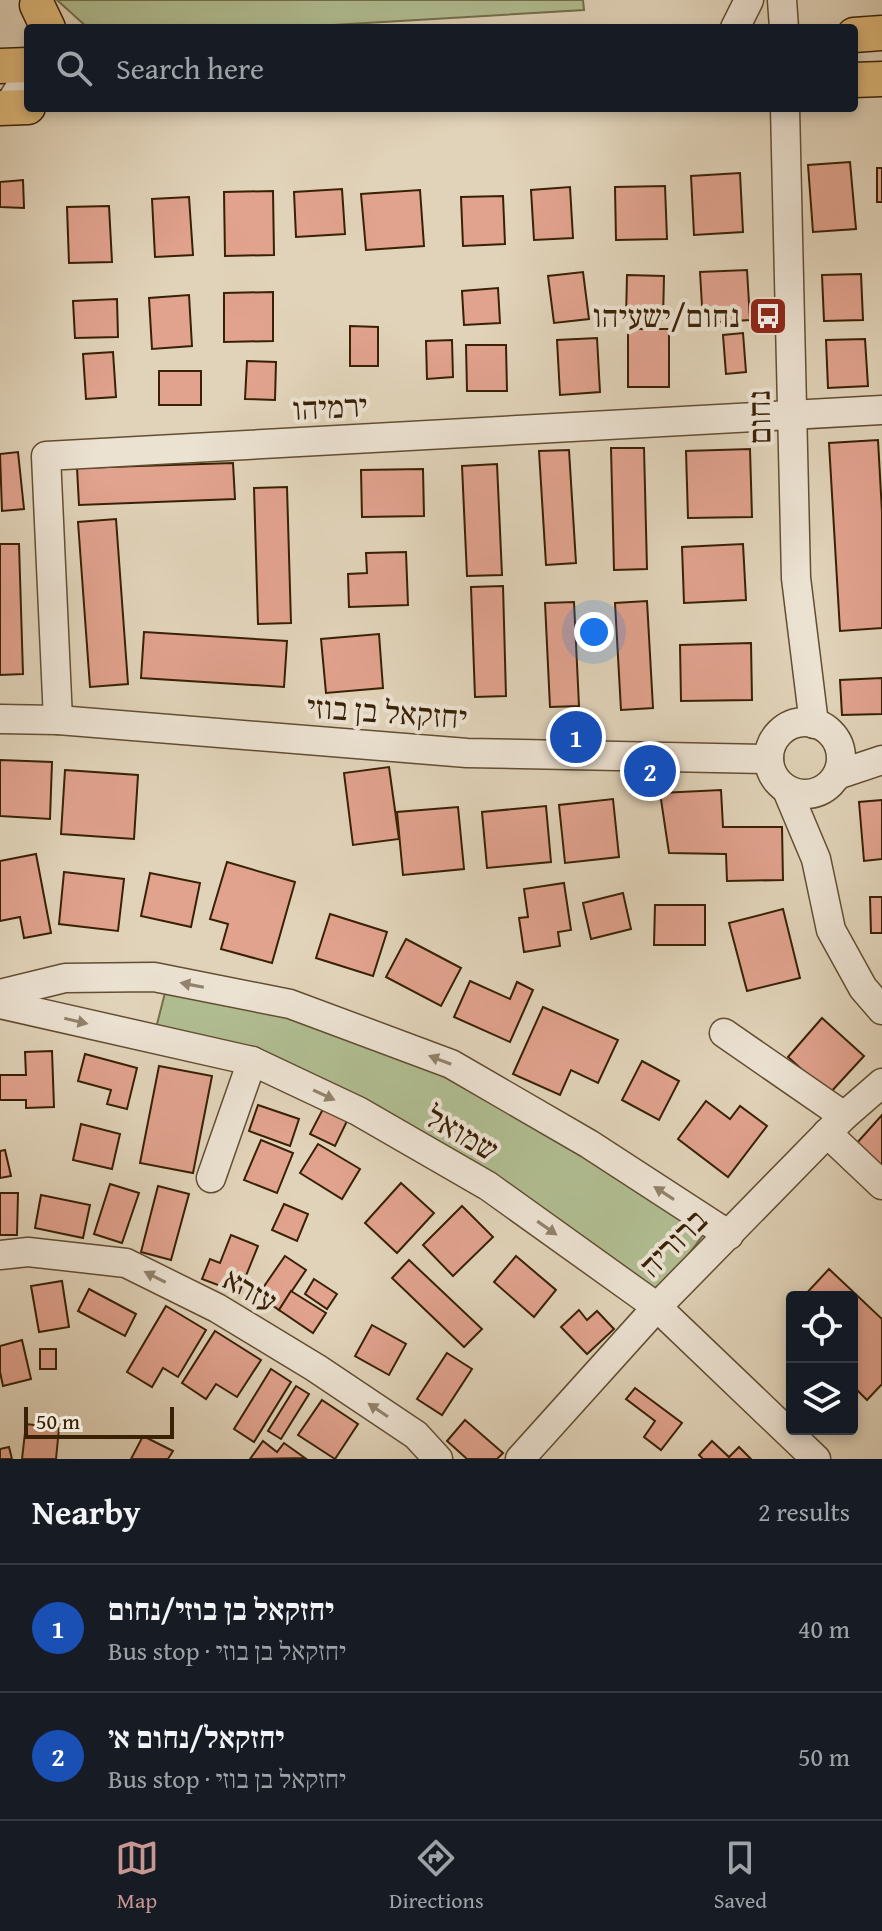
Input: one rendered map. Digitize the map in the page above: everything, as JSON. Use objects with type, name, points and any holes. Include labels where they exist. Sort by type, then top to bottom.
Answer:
[{"type":"main road","points":[[858,35],[882,33]]},
{"type":"main road","points":[[0,66],[24,65]]},
{"type":"main road","points":[[858,80],[882,79]]},
{"type":"street","points":[[737,24],[749,0]]},
{"type":"street","points":[[782,0],[784,24]]},
{"type":"street","points":[[9,103],[24,80]]},
{"type":"street","name":"נחום","points":[[785,112],[796,578],[814,724]]},
{"type":"street","name":"ירמיהו","points":[[58,720],[46,456],[882,410]]},
{"type":"street","name":"יחזקאל בן בוזי","points":[[0,719],[58,720],[467,753],[769,759]]},
{"type":"street","points":[[816,859],[828,784],[841,760],[838,744],[828,731],[814,724],[792,725],[782,730],[770,748],[769,759],[774,777],[787,790],[816,859],[831,930],[863,988],[882,1010]]},
{"type":"street","points":[[838,744],[882,757]]},
{"type":"street","points":[[787,790],[797,794],[828,784],[882,757]]},
{"type":"street","name":"שמואל","points":[[0,994],[65,978],[154,977],[290,1004],[451,1064],[589,1144],[729,1235]]},
{"type":"street","name":"שמואל","points":[[0,1004],[252,1061],[358,1111],[488,1186],[657,1307],[816,1459]]},
{"type":"street","points":[[724,1033],[835,1125],[882,1185]]},
{"type":"street","points":[[211,1178],[252,1061]]},
{"type":"street","name":"ברוריה","points":[[520,1459],[657,1307],[835,1125],[882,1083]]},
{"type":"street","name":"עזרא","points":[[0,1255],[28,1252],[126,1263],[217,1308],[316,1368],[416,1435],[438,1459]]},
{"type":"green space","points":[[57,0],[583,0],[584,10],[349,24],[84,24]]},
{"type":"green space","points":[[167,985],[239,999],[431,1060],[706,1231],[657,1297],[519,1200],[155,1032]]},
{"type":"building","points":[[850,162],[856,229],[813,232],[808,165]]},
{"type":"building","points":[[877,168],[882,168],[882,202],[877,202]]},
{"type":"building","points":[[740,173],[743,232],[694,235],[691,176]]},
{"type":"building","points":[[23,180],[24,208],[0,207],[0,182]]},
{"type":"building","points":[[665,186],[667,239],[616,240],[615,187]]},
{"type":"building","points":[[570,187],[573,238],[534,240],[531,190]]},
{"type":"building","points":[[342,189],[345,234],[296,237],[294,192]]},
{"type":"building","points":[[420,190],[424,246],[366,250],[361,194]]},
{"type":"building","points":[[273,191],[274,255],[225,256],[224,192]]},
{"type":"building","points":[[503,196],[505,244],[463,246],[461,197]]},
{"type":"building","points":[[189,197],[193,255],[155,257],[152,199]]},
{"type":"building","points":[[109,206],[112,262],[69,263],[67,207]]},
{"type":"building","points":[[747,270],[750,320],[703,323],[700,272]]},
{"type":"building","points":[[583,272],[589,319],[554,323],[548,276]]},
{"type":"building","points":[[861,274],[863,320],[824,321],[822,275]]},
{"type":"building","points":[[627,275],[664,276],[663,320],[626,318]]},
{"type":"building","points":[[498,288],[500,323],[464,325],[462,291]]},
{"type":"building","points":[[273,292],[273,341],[224,342],[224,293]]},
{"type":"building","points":[[189,295],[192,346],[152,349],[149,298]]},
{"type":"building","points":[[117,299],[118,337],[75,338],[73,301]]},
{"type":"building","points":[[350,326],[378,327],[378,366],[350,366]]},
{"type":"building","points":[[628,329],[669,329],[669,387],[628,387]]},
{"type":"building","points":[[743,333],[746,372],[726,374],[723,335]]},
{"type":"building","points":[[597,338],[600,392],[560,395],[557,340]]},
{"type":"building","points":[[865,339],[868,386],[828,388],[826,340]]},
{"type":"building","points":[[452,340],[453,377],[427,379],[426,341]]},
{"type":"building","points":[[466,345],[506,345],[507,391],[467,391]]},
{"type":"building","points":[[113,352],[116,397],[86,399],[83,354]]},
{"type":"building","points":[[247,361],[276,362],[275,400],[245,399]]},
{"type":"building","points":[[159,371],[201,371],[201,405],[159,405]]},
{"type":"building","points":[[878,440],[882,512],[882,628],[840,631],[829,443]]},
{"type":"building","points":[[611,448],[644,448],[647,569],[614,570]]},
{"type":"building","points":[[750,449],[752,517],[688,518],[686,451]]},
{"type":"building","points":[[569,450],[576,563],[546,565],[539,451]]},
{"type":"building","points":[[18,452],[24,509],[2,511],[0,454]]},
{"type":"building","points":[[233,463],[235,499],[79,505],[77,468]]},
{"type":"building","points":[[497,464],[502,575],[467,576],[462,466]]},
{"type":"building","points":[[423,469],[424,516],[362,517],[361,470]]},
{"type":"building","points":[[287,487],[291,623],[258,624],[254,488]]},
{"type":"building","points":[[116,519],[128,684],[90,687],[78,522]]},
{"type":"building","points":[[0,544],[19,544],[23,674],[0,675]]},
{"type":"building","points":[[743,544],[746,600],[684,603],[682,547]]},
{"type":"building","points":[[406,552],[408,605],[349,607],[348,574],[367,573],[366,553]]},
{"type":"building","points":[[503,586],[506,696],[475,697],[471,587]]},
{"type":"building","points":[[647,601],[653,708],[621,710],[615,603]]},
{"type":"building","points":[[574,602],[579,706],[550,707],[545,603]]},
{"type":"building","points":[[144,632],[287,641],[284,687],[141,678]]},
{"type":"building","points":[[379,634],[383,688],[326,693],[321,639]]},
{"type":"building","points":[[751,643],[752,700],[681,701],[680,645]]},
{"type":"building","points":[[882,678],[882,714],[842,715],[840,680]]},
{"type":"building","points":[[0,760],[52,762],[50,819],[0,816]]},
{"type":"building","points":[[389,767],[399,839],[353,845],[344,773]]},
{"type":"building","points":[[65,770],[138,775],[134,839],[61,834]]},
{"type":"building","points":[[721,790],[723,827],[782,827],[783,880],[727,881],[726,854],[669,853],[660,793]]},
{"type":"building","points":[[613,799],[619,857],[565,863],[559,805]]},
{"type":"building","points":[[882,800],[882,859],[864,861],[859,802]]},
{"type":"building","points":[[546,806],[551,862],[487,868],[482,812]]},
{"type":"building","points":[[458,807],[464,869],[403,875],[397,812]]},
{"type":"building","points":[[36,854],[51,933],[24,938],[20,917],[0,921],[0,861]]},
{"type":"building","points":[[227,862],[295,882],[272,963],[221,949],[228,924],[210,919]]},
{"type":"building","points":[[64,872],[124,879],[118,931],[59,924]]},
{"type":"building","points":[[150,873],[200,883],[191,927],[141,916]]},
{"type":"building","points":[[564,883],[571,930],[558,932],[560,946],[524,952],[519,918],[528,917],[524,889]]},
{"type":"building","points":[[623,893],[631,929],[591,939],[583,903]]},
{"type":"building","points":[[870,897],[882,897],[882,933],[871,933]]},
{"type":"building","points":[[655,905],[705,905],[705,945],[654,945]]},
{"type":"building","points":[[783,909],[800,978],[747,991],[729,923]]},
{"type":"building","points":[[330,914],[387,932],[373,976],[316,958]]},
{"type":"building","points":[[406,939],[461,968],[441,1006],[386,977]]},
{"type":"building","points":[[470,981],[510,999],[517,982],[533,990],[510,1042],[454,1017]]},
{"type":"building","points":[[543,1007],[618,1040],[598,1083],[571,1070],[560,1095],[513,1074]]},
{"type":"building","points":[[822,1018],[864,1056],[829,1094],[788,1057]]},
{"type":"building","points":[[52,1051],[54,1107],[26,1108],[26,1100],[0,1100],[0,1075],[26,1075],[25,1052]]},
{"type":"building","points":[[85,1054],[137,1068],[127,1109],[107,1104],[111,1090],[78,1081]]},
{"type":"building","points":[[642,1061],[679,1081],[659,1120],[622,1100]]},
{"type":"building","points":[[159,1066],[212,1076],[193,1173],[140,1163]]},
{"type":"building","points":[[706,1101],[730,1119],[740,1106],[767,1126],[728,1177],[678,1139]]},
{"type":"building","points":[[258,1105],[299,1119],[290,1146],[249,1131]]},
{"type":"building","points":[[324,1107],[348,1119],[335,1146],[310,1134]]},
{"type":"building","points":[[882,1115],[882,1168],[856,1144]]},
{"type":"building","points":[[81,1124],[120,1134],[112,1169],[73,1160]]},
{"type":"building","points":[[261,1140],[293,1153],[277,1193],[244,1180]]},
{"type":"building","points":[[318,1144],[360,1169],[342,1199],[300,1173]]},
{"type":"building","points":[[5,1150],[11,1176],[0,1178],[0,1151]]},
{"type":"building","points":[[401,1183],[434,1213],[397,1253],[365,1223]]},
{"type":"building","points":[[110,1184],[139,1193],[122,1243],[94,1234]]},
{"type":"building","points":[[158,1186],[189,1194],[171,1260],[141,1252]]},
{"type":"building","points":[[0,1193],[18,1193],[17,1235],[0,1235]]},
{"type":"building","points":[[41,1195],[90,1205],[83,1238],[35,1228]]},
{"type":"building","points":[[284,1204],[308,1214],[297,1241],[272,1230]]},
{"type":"building","points":[[462,1206],[493,1237],[453,1276],[423,1245]]},
{"type":"building","points":[[231,1235],[258,1246],[239,1293],[202,1279],[210,1259],[220,1263]]},
{"type":"building","points":[[285,1256],[306,1270],[279,1310],[258,1295]]},
{"type":"building","points":[[516,1256],[556,1290],[534,1317],[494,1282]]},
{"type":"building","points":[[409,1260],[482,1329],[464,1347],[392,1278]]},
{"type":"building","points":[[829,1269],[852,1291],[809,1291]]},
{"type":"building","points":[[314,1279],[337,1294],[327,1309],[305,1294]]},
{"type":"building","points":[[62,1281],[69,1327],[39,1332],[31,1286]]},
{"type":"building","points":[[89,1289],[136,1314],[125,1336],[78,1311]]},
{"type":"building","points":[[291,1291],[326,1313],[313,1333],[279,1310]]},
{"type":"building","points":[[858,1296],[882,1319],[882,1384],[867,1400],[858,1391]]},
{"type":"building","points":[[166,1306],[206,1330],[178,1377],[163,1368],[152,1387],[127,1372]]},
{"type":"building","points":[[579,1310],[587,1320],[597,1311],[614,1329],[587,1354],[561,1327]]},
{"type":"building","points":[[372,1325],[406,1344],[389,1375],[355,1356]]},
{"type":"building","points":[[215,1331],[261,1360],[237,1397],[216,1384],[206,1399],[182,1383]]},
{"type":"building","points":[[22,1340],[31,1379],[3,1386],[0,1346]]},
{"type":"building","points":[[40,1349],[56,1349],[56,1369],[40,1369]]},
{"type":"building","points":[[447,1353],[472,1369],[442,1415],[417,1399]]},
{"type":"building","points":[[271,1369],[291,1382],[254,1442],[234,1429]]},
{"type":"building","points":[[296,1386],[309,1394],[281,1439],[268,1431]]},
{"type":"building","points":[[635,1388],[682,1423],[661,1450],[644,1437],[655,1421],[626,1399]]},
{"type":"building","points":[[322,1400],[358,1424],[335,1459],[298,1435]]},
{"type":"building","points":[[465,1420],[503,1453],[497,1459],[467,1459],[447,1441]]},
{"type":"building","points":[[26,1424],[59,1428],[56,1459],[22,1459]]},
{"type":"building","points":[[143,1436],[173,1451],[168,1459],[131,1459]]},
{"type":"building","points":[[263,1441],[277,1452],[284,1443],[305,1458],[250,1459]]},
{"type":"building","points":[[712,1441],[729,1457],[739,1447],[751,1459],[703,1459],[699,1455]]},
{"type":"building","points":[[9,1447],[12,1459],[0,1459],[0,1449]]},
{"type":"place","name":"נחום/ישעיהו","points":[[768,316]]},
{"type":"place","name":"יחזקאל בן בוזי/נחום","points":[[576,737]]},
{"type":"place","name":"יחזקאל/נחום א׳","points":[[650,771]]}]
